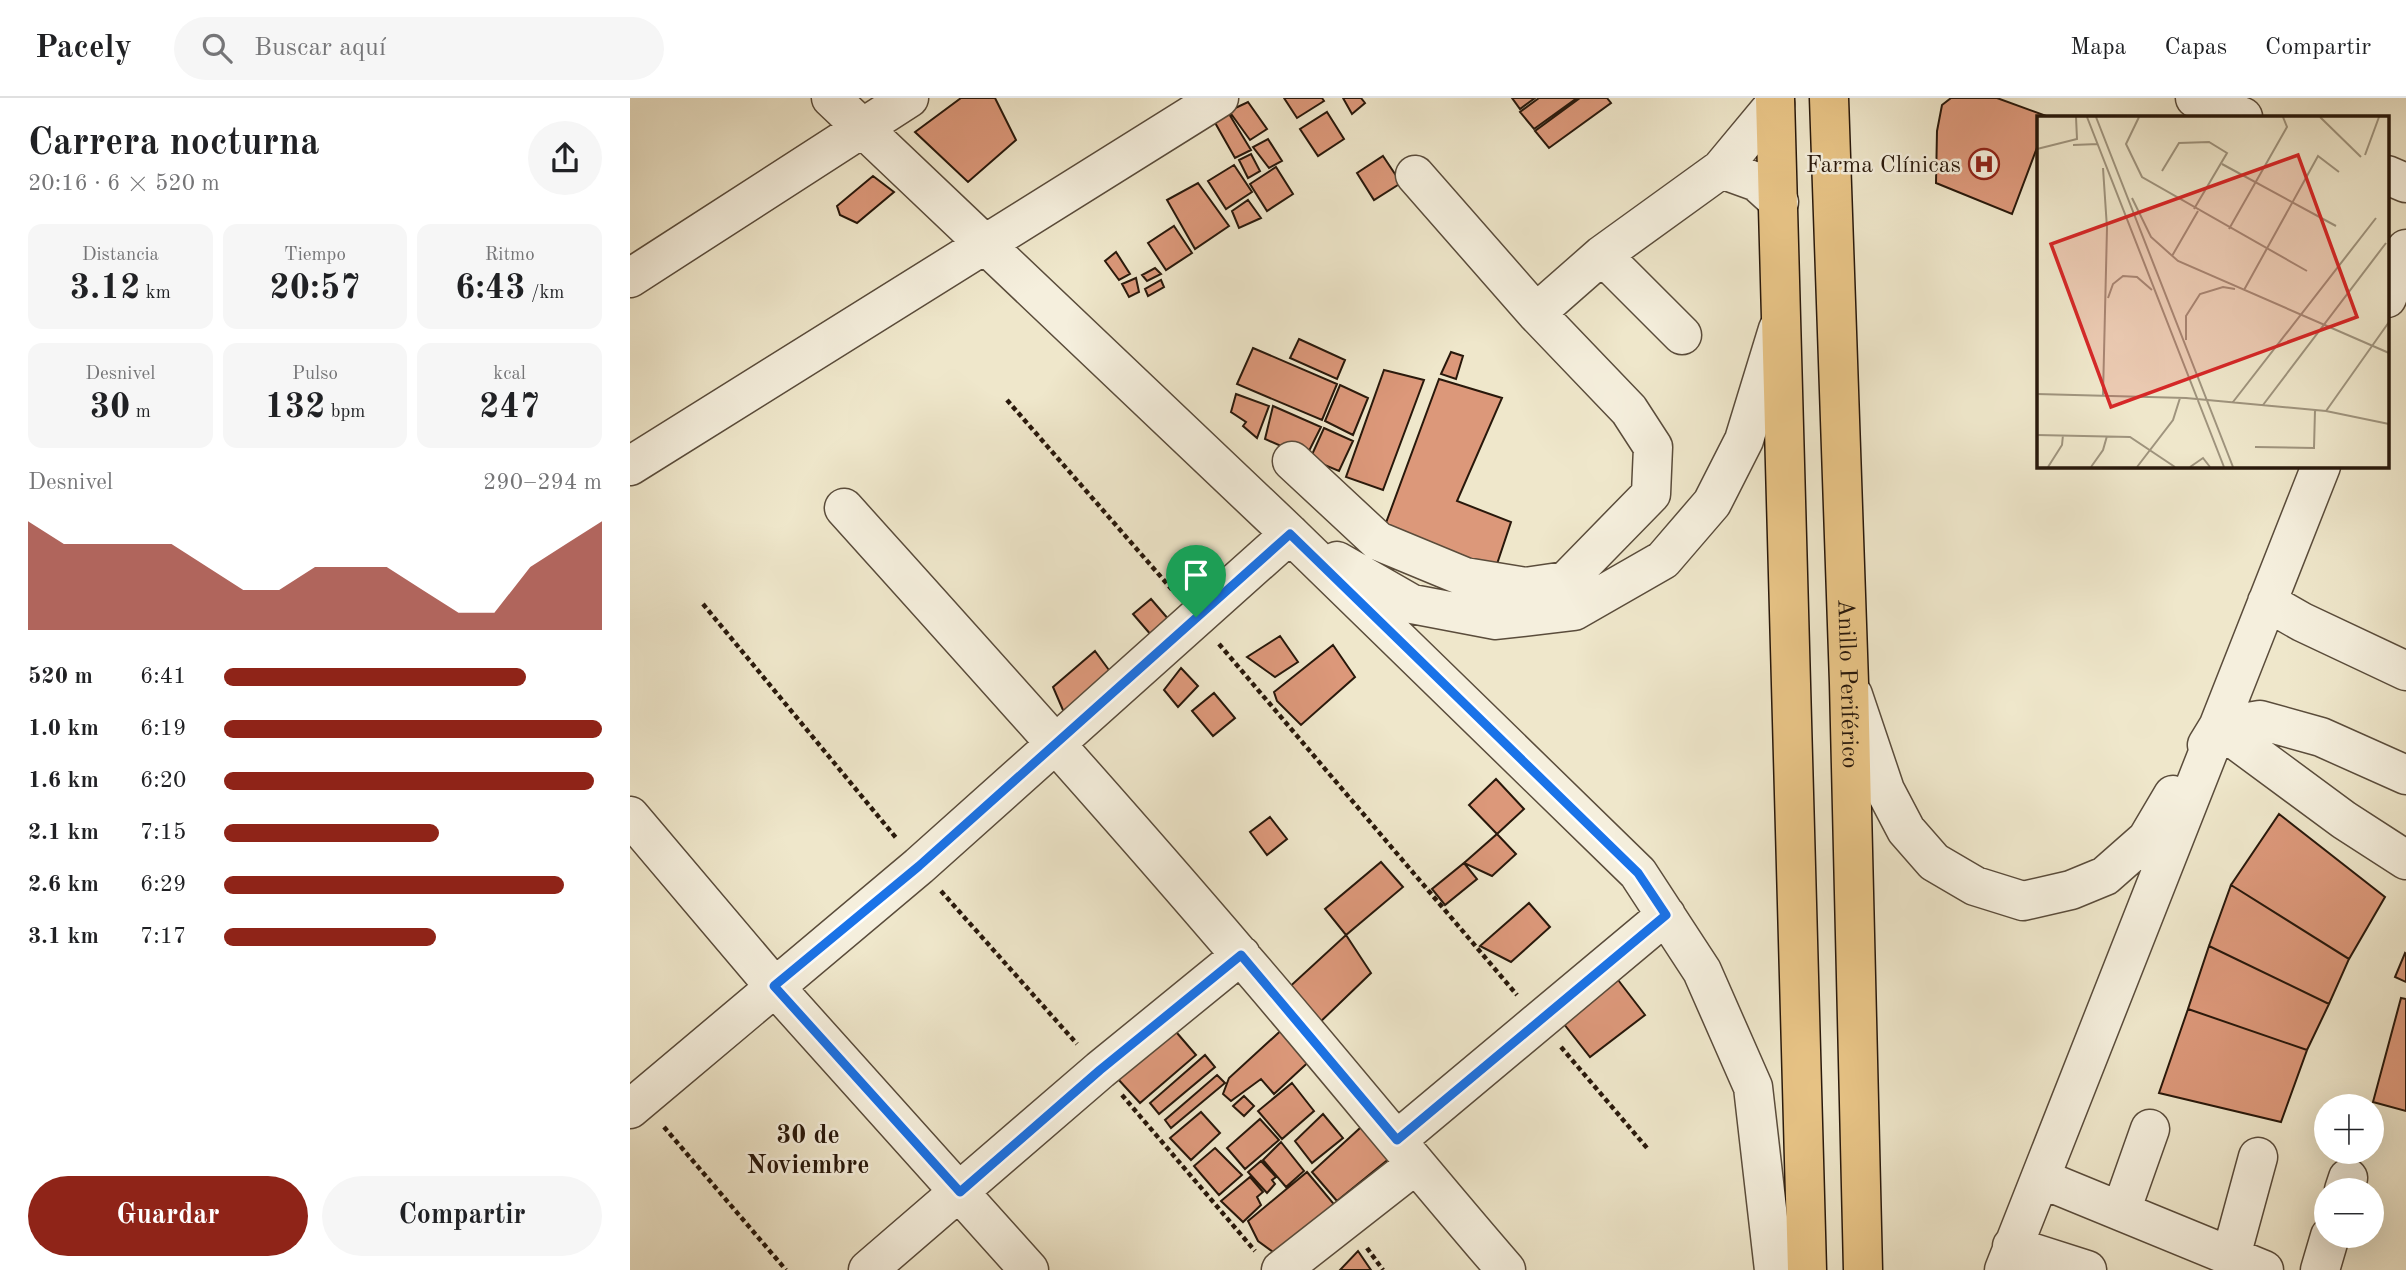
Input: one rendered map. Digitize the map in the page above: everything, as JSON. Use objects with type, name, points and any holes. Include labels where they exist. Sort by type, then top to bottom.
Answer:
[{"type":"highway","name":"Anillo Periférico","points":[[1829,98],[1849,683],[1864,1270]]},
{"type":"highway","points":[[1775,101],[1807,1270]]},
{"type":"street","points":[[831,98],[1290,534],[1638,873],[1702,971],[1753,1087],[1774,1270]]},
{"type":"street","points":[[630,278],[909,98]]},
{"type":"street","points":[[630,466],[1219,98]]},
{"type":"street","points":[[2196,98],[2241,116]]},
{"type":"street","points":[[1536,313],[1602,255],[1721,169],[1775,101]]},
{"type":"street","points":[[1721,169],[1758,182],[1779,202]]},
{"type":"street","points":[[2388,175],[2406,183]]},
{"type":"street","points":[[1292,461],[1378,541],[1465,577],[1526,587],[1566,581],[1651,494],[1653,447],[1629,410],[1536,313],[1415,176]]},
{"type":"street","points":[[2388,295],[2406,249]]},
{"type":"street","points":[[1602,255],[1682,335]]},
{"type":"street","points":[[1290,534],[1412,604],[1496,620],[1574,611],[1663,560],[1712,503],[1744,440],[1782,315]]},
{"type":"street","points":[[2087,1270],[2008,1258],[2042,1179],[2321,467]]},
{"type":"street","points":[[844,508],[1056,743],[1241,955],[1506,1270]]},
{"type":"street","points":[[636,1104],[919,866],[1290,534]]},
{"type":"street","points":[[2267,602],[2302,622],[2406,671]]},
{"type":"street","points":[[1849,683],[1885,790],[1906,830],[1934,862],[1975,886],[2023,901],[2071,890],[2105,876],[2147,839],[2218,727],[2260,720],[2321,737],[2406,775]]},
{"type":"street","points":[[2218,727],[2344,820],[2406,860]]},
{"type":"street","points":[[630,816],[774,986],[1029,1270]]},
{"type":"street","points":[[1272,1265],[1406,1152],[1538,1021],[1666,915]]},
{"type":"street","points":[[868,1270],[1100,1070],[1241,955]]},
{"type":"street","points":[[2122,1211],[2150,1129]]},
{"type":"street","points":[[2042,1179],[2248,1263],[2258,1157]]},
{"type":"street","points":[[2320,1270],[2326,1248]]},
{"type":"path","points":[[1007,400],[1196,617],[1647,1148]]},
{"type":"path","points":[[704,604],[919,866],[1272,1265]]},
{"type":"path","points":[[636,1104],[786,1270]]},
{"type":"building","points":[[961,98],[995,98],[1016,140],[968,182],[915,132]]},
{"type":"building","points":[[1284,98],[1322,98],[1324,101],[1297,118]]},
{"type":"building","points":[[1343,98],[1361,98],[1365,103],[1352,114]]},
{"type":"building","points":[[1512,98],[1535,98],[1520,109]]},
{"type":"building","points":[[1539,98],[1577,98],[1534,129],[1520,112]]},
{"type":"building","points":[[1580,98],[1607,98],[1611,103],[1549,148],[1535,131]]},
{"type":"building","name":"Farma Clínicas","points":[[1951,98],[1997,98],[2046,116],[2037,116],[2037,148],[2012,214],[1936,183],[1937,131],[1942,105]]},
{"type":"building","points":[[1248,102],[1267,129],[1250,140],[1229,111]]},
{"type":"building","points":[[1223,104],[1251,150],[1235,158],[1209,112]]},
{"type":"building","points":[[1327,112],[1344,139],[1318,156],[1300,129]]},
{"type":"building","points":[[1268,139],[1282,161],[1269,168],[1253,147]]},
{"type":"building","points":[[1251,154],[1260,171],[1248,178],[1239,160]]},
{"type":"building","points":[[1383,156],[1401,183],[1374,200],[1357,173]]},
{"type":"building","points":[[1234,165],[1252,192],[1226,209],[1208,181]]},
{"type":"building","points":[[1276,167],[1293,194],[1267,211],[1250,184]]},
{"type":"building","points":[[873,176],[894,192],[857,223],[840,215],[837,206]]},
{"type":"building","points":[[1198,183],[1229,226],[1195,249],[1167,200]]},
{"type":"building","points":[[1248,200],[1261,218],[1239,228],[1232,211]]},
{"type":"building","points":[[1174,226],[1192,253],[1166,270],[1148,243]]},
{"type":"building","points":[[1116,252],[1130,274],[1119,280],[1105,261]]},
{"type":"building","points":[[1155,268],[1161,274],[1147,281],[1142,275]]},
{"type":"building","points":[[1136,278],[1139,292],[1129,297],[1122,284]]},
{"type":"building","points":[[1161,280],[1164,287],[1148,296],[1145,289]]},
{"type":"building","points":[[1299,339],[1345,360],[1337,379],[1290,358]]},
{"type":"building","points":[[1253,348],[1337,384],[1322,420],[1237,384]]},
{"type":"building","points":[[1451,352],[1463,356],[1456,379],[1441,374]]},
{"type":"building","points":[[1384,370],[1424,380],[1383,490],[1346,477]]},
{"type":"building","points":[[1439,379],[1502,398],[1457,501],[1511,522],[1495,570],[1383,531]]},
{"type":"building","points":[[1340,385],[1368,398],[1353,435],[1325,421]]},
{"type":"building","points":[[1236,394],[1269,406],[1257,438],[1243,426],[1246,422],[1231,412]]},
{"type":"building","points":[[1273,406],[1321,427],[1306,457],[1265,439]]},
{"type":"building","points":[[1324,428],[1353,441],[1339,471],[1310,459]]},
{"type":"building","points":[[1151,599],[1176,628],[1158,643],[1133,614]]},
{"type":"building","points":[[1280,636],[1298,662],[1275,677],[1247,657]]},
{"type":"building","points":[[1333,645],[1355,677],[1301,725],[1277,701],[1274,692]]},
{"type":"building","points":[[1095,651],[1117,681],[1069,724],[1053,687]]},
{"type":"building","points":[[1181,668],[1198,686],[1178,707],[1164,690]]},
{"type":"building","points":[[1214,693],[1235,718],[1213,736],[1192,711]]},
{"type":"building","points":[[1496,779],[1524,809],[1497,834],[1469,805]]},
{"type":"building","points":[[2279,814],[2385,897],[2349,959],[2231,885]]},
{"type":"building","points":[[1270,817],[1287,839],[1267,855],[1250,832]]},
{"type":"building","points":[[1497,834],[1516,854],[1492,876],[1464,863]]},
{"type":"building","points":[[1381,862],[1403,887],[1346,935],[1325,909]]},
{"type":"building","points":[[1464,863],[1477,879],[1445,905],[1432,889]]},
{"type":"building","points":[[2231,885],[2349,959],[2329,1004],[2209,946]]},
{"type":"building","points":[[1529,903],[1550,927],[1511,962],[1480,946]]},
{"type":"building","points":[[1346,935],[1371,973],[1314,1028],[1285,991]]},
{"type":"building","points":[[2209,946],[2329,1004],[2307,1050],[2188,1009]]},
{"type":"building","points":[[2406,954],[2406,982],[2395,977]]},
{"type":"building","points":[[1615,976],[1645,1015],[1590,1057],[1560,1019]]},
{"type":"building","points":[[2401,998],[2406,999],[2406,1111],[2384,1105],[2384,1094],[2375,1094]]},
{"type":"building","points":[[2188,1009],[2307,1050],[2281,1122],[2159,1093]]},
{"type":"building","points":[[1287,1025],[1315,1056],[1274,1094],[1261,1079],[1231,1101],[1223,1094],[1229,1078]]},
{"type":"building","points":[[1171,1026],[1196,1055],[1140,1103],[1117,1078]]},
{"type":"building","points":[[1205,1055],[1215,1067],[1159,1114],[1150,1103]]},
{"type":"building","points":[[1217,1075],[1225,1083],[1171,1128],[1165,1120]]},
{"type":"building","points":[[1292,1083],[1314,1111],[1282,1139],[1258,1111]]},
{"type":"building","points":[[1244,1096],[1254,1106],[1244,1116],[1233,1106]]},
{"type":"building","points":[[1201,1112],[1220,1133],[1191,1160],[1170,1138]]},
{"type":"building","points":[[1323,1114],[1343,1138],[1312,1163],[1295,1141]]},
{"type":"building","points":[[1371,1118],[1401,1149],[1337,1201],[1312,1172]]},
{"type":"building","points":[[1260,1119],[1279,1140],[1245,1169],[1227,1148]]},
{"type":"building","points":[[1281,1142],[1304,1171],[1286,1187],[1263,1160]]},
{"type":"building","points":[[1215,1148],[1242,1175],[1219,1195],[1194,1166]]},
{"type":"building","points":[[1261,1161],[1276,1177],[1272,1180],[1275,1184],[1267,1193],[1248,1172]]},
{"type":"building","points":[[1307,1172],[1338,1209],[1280,1257],[1258,1241],[1248,1221]]},
{"type":"building","points":[[1250,1177],[1263,1192],[1257,1197],[1261,1205],[1243,1222],[1221,1201]]},
{"type":"building","points":[[1358,1251],[1371,1270],[1340,1270]]},
{"type":"place","name":"Farma Clínicas","points":[[1984,164]]},
{"type":"district","name":"30 de Noviembre","points":[[808,1149]]},
{"type":"route","points":[[1290,534],[1638,873],[1666,915],[1397,1140],[1241,955],[1100,1070],[960,1192],[774,986],[919,866],[1196,617],[1290,534]]}]
